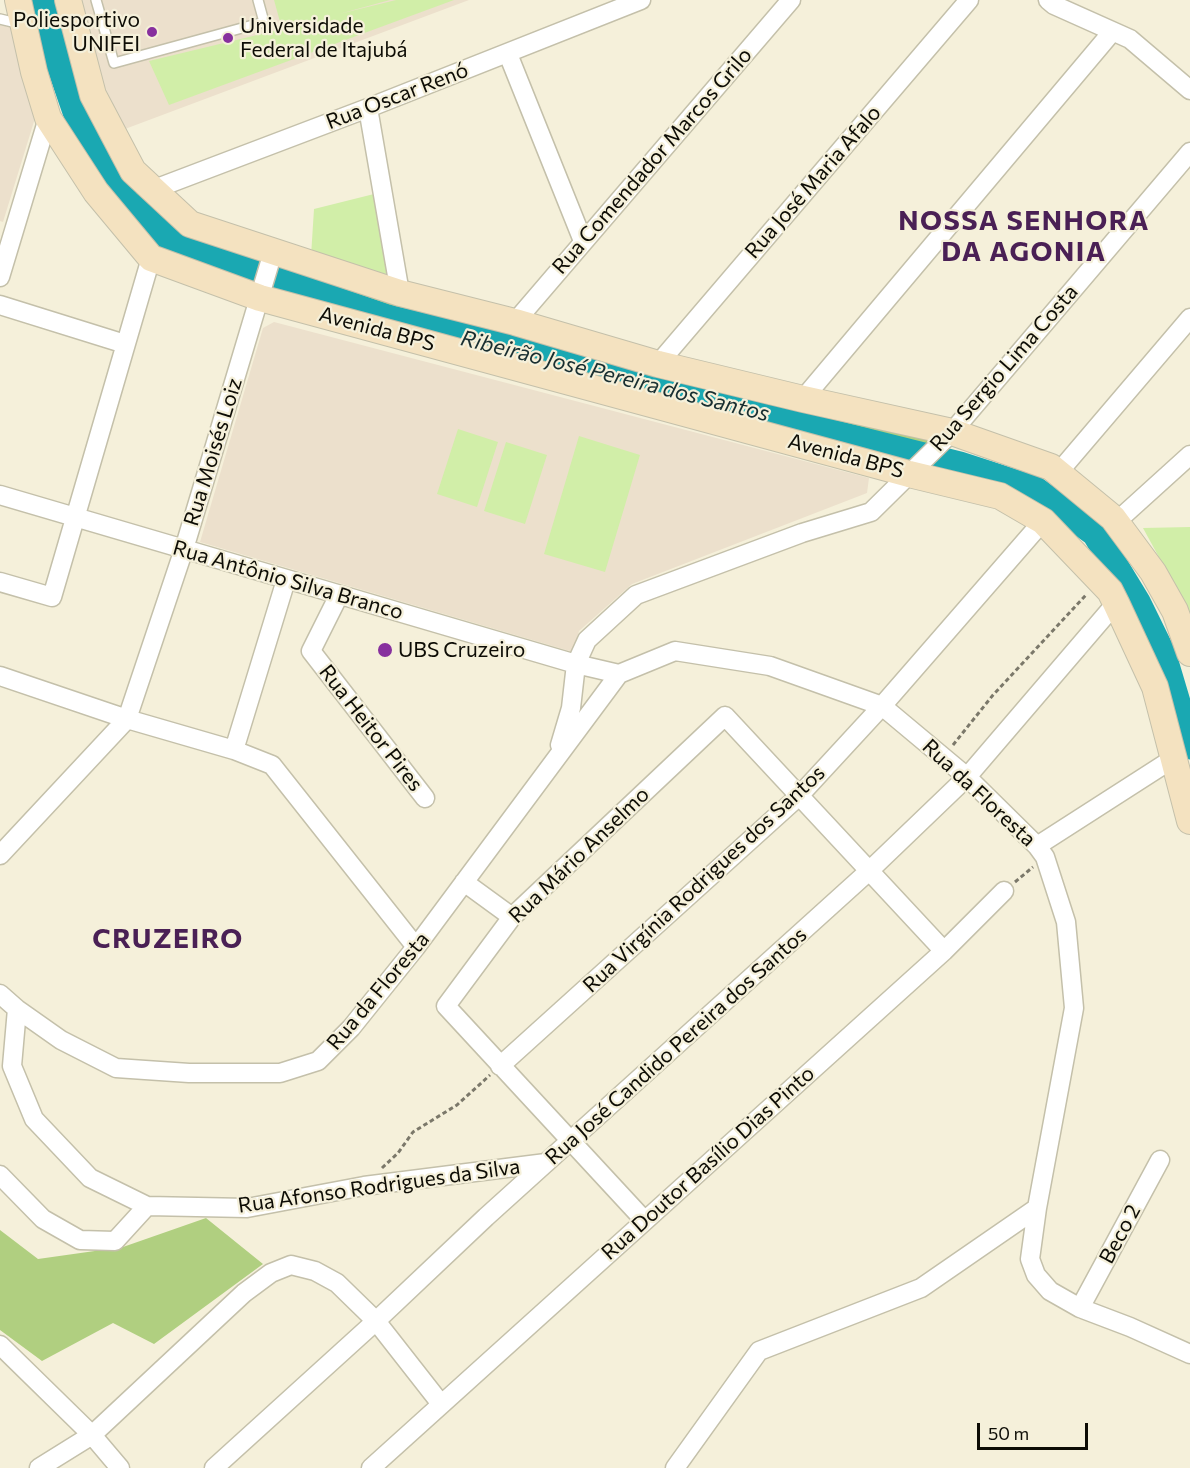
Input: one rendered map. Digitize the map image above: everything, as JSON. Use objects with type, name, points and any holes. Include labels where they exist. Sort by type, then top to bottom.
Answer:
[{"type":"main road","name":"Avenida BPS","points":[[68,0],[93,95],[133,171],[190,224],[270,261],[514,322],[658,364],[950,434],[1050,468],[1122,517],[1175,611],[1190,653]]},
{"type":"main road","points":[[14,14],[48,118],[96,192],[151,258]]},
{"type":"main road","name":"Avenida BPS","points":[[151,258],[261,294],[1000,496],[1043,521],[1110,591],[1155,687],[1190,821]]},
{"type":"street","name":"Rua Oscar Renó","points":[[152,190],[508,54],[641,0]]},
{"type":"street","name":"Rua Comendador Marcos Grilo","points":[[514,322],[791,0]]},
{"type":"street","name":"Rua José Maria Afalo","points":[[658,364],[969,0]]},
{"type":"street","points":[[1048,0],[1054,5],[1130,39],[1190,90]]},
{"type":"street","points":[[803,399],[1113,32]]},
{"type":"street","points":[[508,54],[583,241]]},
{"type":"street","points":[[368,108],[400,293]]},
{"type":"street","points":[[0,277],[48,118]]},
{"type":"street","name":"Rua Sergio Lima Costa","points":[[576,664],[587,640],[636,595],[802,533],[871,512],[950,434],[1190,152]]},
{"type":"street","points":[[0,582],[52,597],[151,258]]},
{"type":"street","name":"Rua Moisés Loiz","points":[[127,719],[184,549],[270,261]]},
{"type":"street","points":[[0,305],[125,344]]},
{"type":"street","points":[[1058,473],[1190,318]]},
{"type":"street","points":[[1122,517],[1190,455]]},
{"type":"street","name":"Rua Antônio Silva Branco","points":[[0,495],[576,664]]},
{"type":"street","name":"Rua Virgínia Rodrigues dos Santos","points":[[500,1066],[799,796],[882,706],[1043,521]]},
{"type":"street","points":[[234,750],[286,580]]},
{"type":"street","name":"Rua Heitor Pires","points":[[339,595],[311,651],[425,798]]},
{"type":"street","name":"Rua José Candido Pereira dos Santos","points":[[214,1468],[376,1321],[486,1217],[869,871],[967,777],[1116,603]]},
{"type":"street","name":"Rua da Floresta","points":[[0,993],[17,1009],[61,1040],[116,1068],[280,1073],[318,1061],[351,1028],[416,947],[619,674],[675,651],[770,666],[882,706],[967,777],[1041,852],[1066,922],[1074,1008],[1037,1208],[1030,1259],[1036,1275],[1050,1291],[1080,1308],[1190,1354]]},
{"type":"street","points":[[556,758],[571,708],[576,664],[619,674]]},
{"type":"street","points":[[0,676],[127,719],[234,750],[272,765],[416,947]]},
{"type":"street","name":"Rua Mário Anselmo","points":[[500,1066],[446,1006],[512,917],[725,716],[799,796]]},
{"type":"street","points":[[0,855],[127,719]]},
{"type":"street","points":[[1041,852],[1174,758]]},
{"type":"street","points":[[799,796],[944,951]]},
{"type":"street","points":[[464,882],[512,917]]},
{"type":"street","name":"Rua Doutor Basílio Dias Pinto","points":[[371,1468],[944,951],[1004,891]]},
{"type":"street","name":"Rua Afonso Rodrigues da Silva","points":[[17,1009],[12,1066],[34,1119],[90,1178],[147,1206],[247,1208],[364,1186],[546,1163]]},
{"type":"street","points":[[500,1066],[644,1220]]},
{"type":"street","name":"Beco 2","points":[[1080,1308],[1160,1160]]},
{"type":"street","points":[[0,1175],[43,1219],[80,1240],[115,1241],[147,1206]]},
{"type":"street","points":[[675,1468],[759,1351],[921,1288],[1037,1208]]},
{"type":"street","points":[[39,1468],[92,1435],[244,1293],[271,1273],[291,1265],[315,1271],[337,1283],[376,1321],[441,1404]]},
{"type":"street","points":[[0,1345],[92,1435],[120,1468]]},
{"type":"lane","points":[[96,0],[114,63],[264,22],[258,0]]},
{"type":"path","points":[[943,758],[993,695],[1099,580]]},
{"type":"path","points":[[1004,891],[1041,852]]},
{"type":"path","points":[[364,1186],[398,1153],[413,1132],[457,1105],[500,1066]]},
{"type":"shaded area","name":"Universidade Federal de Itajubá","points":[[80,0],[469,0],[125,129],[98,74]]},
{"type":"shaded area","points":[[0,25],[10,27],[36,115],[3,222],[0,221]]},
{"type":"shaded area","points":[[274,322],[869,478],[867,493],[632,584],[579,631],[573,652],[200,542],[263,328]]},
{"type":"green space","points":[[36,0],[65,0],[91,95],[172,213],[262,254],[255,287],[166,244],[122,205],[74,137],[49,54]]},
{"type":"green space","points":[[274,0],[390,0],[339,14],[396,0],[454,0],[169,105],[149,61],[282,29]]},
{"type":"green space","points":[[374,194],[389,277],[311,256],[314,209]]},
{"type":"green space","points":[[279,261],[937,435],[903,466],[270,293]]},
{"type":"green space","points":[[458,429],[498,442],[477,507],[437,494]]},
{"type":"green space","points":[[579,436],[640,455],[605,572],[544,554]]},
{"type":"green space","points":[[506,442],[547,455],[525,524],[484,511]]},
{"type":"green space","points":[[1190,527],[1190,614],[1143,528]]},
{"type":"green space","points":[[206,1218],[263,1264],[154,1344],[113,1323],[42,1361],[0,1330],[0,1230],[38,1259],[123,1247]]},
{"type":"waterway","name":"Ribeirão José Pereira dos Santos","points":[[44,0],[55,51],[81,126],[126,202],[169,238],[198,252],[387,318],[518,349],[652,388],[960,465],[1034,489],[1095,533],[1137,602],[1163,655],[1190,746]]},
{"type":"place","name":"Poliesportivo UNIFEI","points":[[152,32]]},
{"type":"place","name":"Universidade Federal de Itajubá","points":[[228,38]]},
{"type":"place","name":"UBS Cruzeiro","points":[[385,650]]},
{"type":"district","name":"NOSSA SENHORA DA AGONIA","points":[[1024,236]]},
{"type":"district","name":"CRUZEIRO","points":[[168,939]]}]
